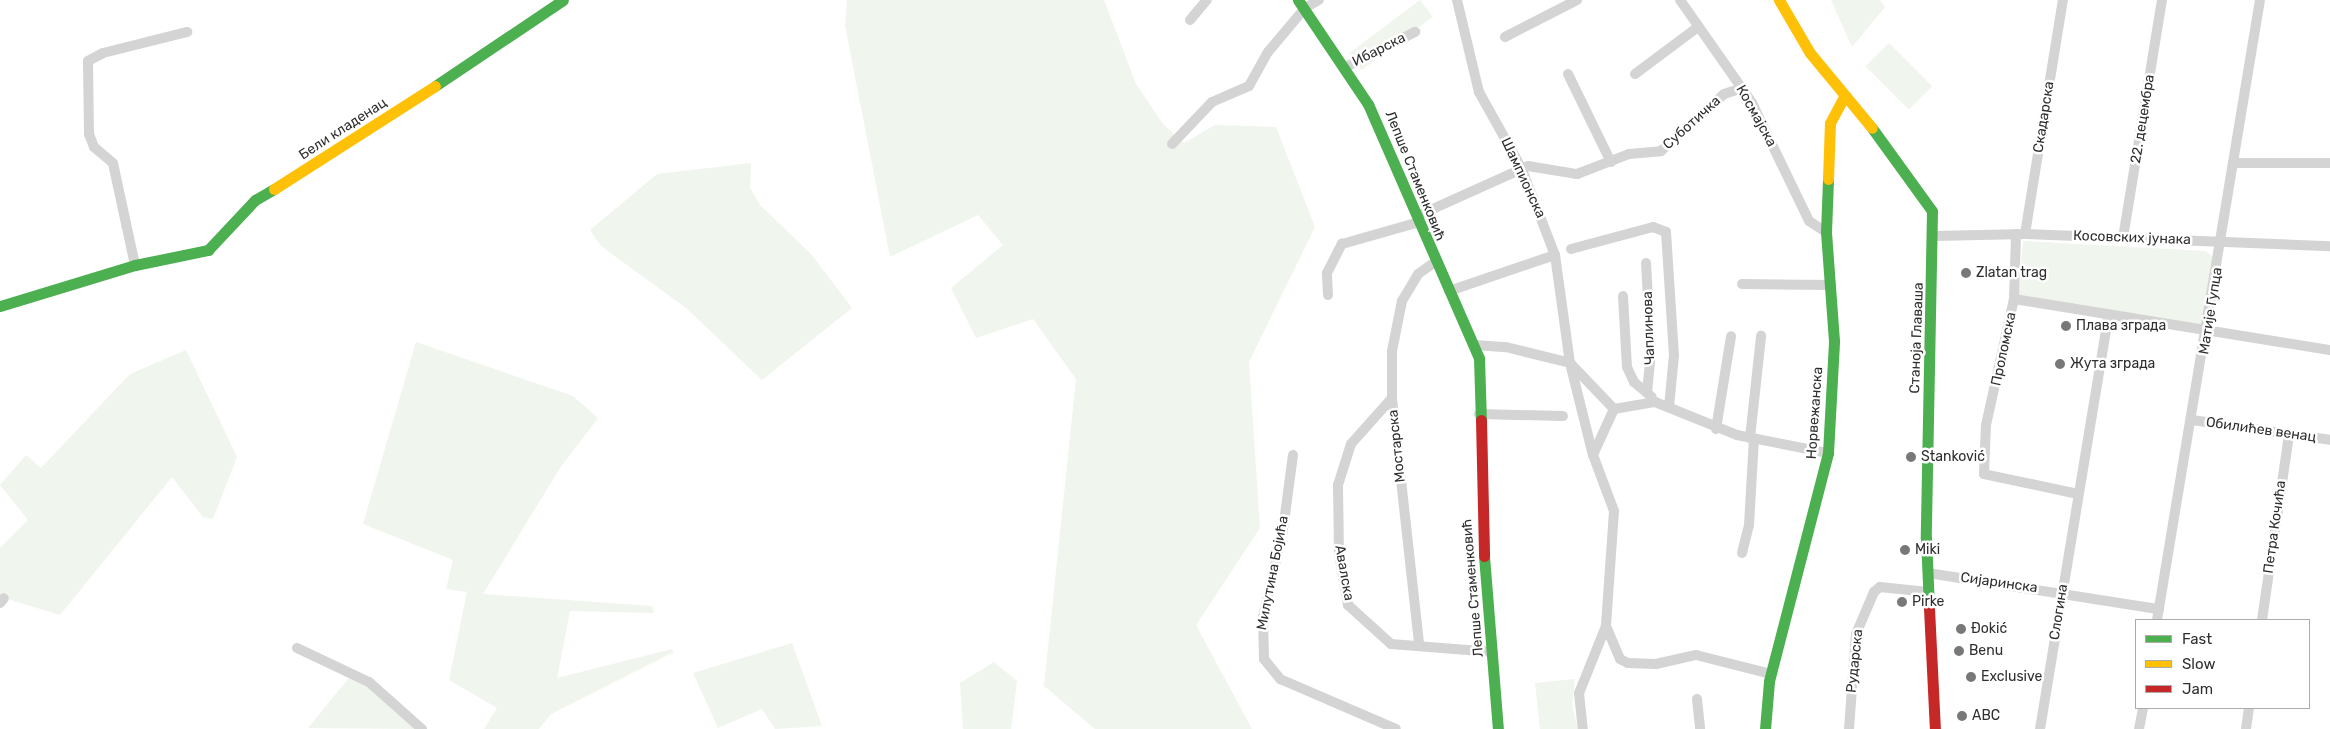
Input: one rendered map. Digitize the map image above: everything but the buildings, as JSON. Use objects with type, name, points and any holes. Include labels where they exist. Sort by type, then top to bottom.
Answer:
[{"type":"street","name":"Бели кладенац","points":[[0,306],[135,265],[208,250],[255,200],[323,161],[564,0]]},
{"type":"street","points":[[1190,20],[1207,0]]},
{"type":"street","points":[[1172,144],[1212,102],[1249,86],[1265,56],[1302,4],[1319,0]]},
{"type":"street","name":"Шампионска","points":[[1457,0],[1477,87],[1521,167],[1555,255],[1570,363],[1593,455],[1614,511],[1606,626]]},
{"type":"street","points":[[1505,37],[1577,0]]},
{"type":"street","name":"Космајска","points":[[1680,0],[1742,88],[1809,222],[1826,232]]},
{"type":"street","name":"Станоја Главаша","points":[[1779,0],[1797,34],[1844,97],[1926,195],[1935,236],[1928,573],[1934,729]]},
{"type":"street","name":"Скадарска","points":[[2014,299],[2020,234],[2062,0]]},
{"type":"street","name":"22. децембра","points":[[2123,238],[2162,0]]},
{"type":"street","name":"Матије Гупца","points":[[2157,619],[2208,331],[2260,0]]},
{"type":"street","name":"Лепше Стаменковић","points":[[1302,4],[1344,68],[1387,142],[1434,263],[1475,345],[1484,558],[1498,729]]},
{"type":"street","points":[[1635,74],[1698,27]]},
{"type":"street","points":[[135,265],[113,162],[91,142],[88,61],[103,53],[187,32]]},
{"type":"street","name":"Ибарска","points":[[1344,68],[1415,32]]},
{"type":"street","points":[[1568,74],[1611,162]]},
{"type":"street","name":"Суботичка","points":[[1521,167],[1577,174],[1611,162],[1661,151],[1724,94],[1742,88]]},
{"type":"street","name":"Норвежанска","points":[[1765,729],[1771,674],[1828,452],[1834,340],[1826,232],[1830,123],[1844,97]]},
{"type":"street","points":[[2235,163],[2330,163]]},
{"type":"street","points":[[1328,294],[1328,273],[1342,244],[1418,219],[1521,167]]},
{"type":"street","points":[[1570,249],[1653,227],[1666,232],[1674,355],[1669,407]]},
{"type":"street","name":"Косовских јунака","points":[[1935,236],[2020,234],[2330,246]]},
{"type":"street","points":[[1449,291],[1555,255]]},
{"type":"street","name":"Мостарска","points":[[1419,643],[1392,398],[1396,320],[1418,274],[1434,263]]},
{"type":"street","name":"Чаплинова","points":[[1646,263],[1651,352],[1648,392]]},
{"type":"street","points":[[1742,284],[1831,285]]},
{"type":"street","points":[[1622,296],[1627,367],[1634,382],[1648,392],[1655,402]]},
{"type":"street","name":"Проломска","points":[[2078,494],[1984,474],[1986,425],[2014,299],[2108,317],[2330,350]]},
{"type":"street","name":"Слогина","points":[[2040,729],[2108,317]]},
{"type":"street","points":[[1716,428],[1731,336]]},
{"type":"street","points":[[1742,553],[1749,525],[1752,439],[1761,336]]},
{"type":"street","points":[[1475,345],[1506,347],[1570,363],[1614,409]]},
{"type":"street","name":"Авалска","points":[[1392,398],[1358,434],[1349,450],[1335,503],[1345,594],[1353,612],[1391,644],[1419,643],[1493,652]]},
{"type":"street","points":[[1614,409],[1655,402],[1716,428],[1752,439],[1828,452]]},
{"type":"street","points":[[1593,455],[1614,409]]},
{"type":"street","points":[[1479,414],[1563,416]]},
{"type":"street","name":"Обилићев венац","points":[[2192,420],[2330,440]]},
{"type":"street","name":"Петра Кочића","points":[[2262,619],[2289,434]]},
{"type":"street","name":"Милутина Бојића","points":[[1293,454],[1283,530],[1263,617],[1264,660],[1280,679],[1396,729]]},
{"type":"street","name":"Сијаринска","points":[[1928,573],[2159,609]]},
{"type":"street","name":"Рударска","points":[[1848,729],[1856,634],[1874,592],[1880,588],[1928,592]]},
{"type":"street","points":[[1606,626],[1620,659],[1628,663],[1656,664],[1696,655],[1771,674]]},
{"type":"street","points":[[1584,729],[1579,705],[1581,683],[1606,626]]},
{"type":"street","points":[[297,648],[369,682],[422,729]]},
{"type":"street","points":[[1697,699],[1700,729]]},
{"type":"street","points":[[2139,729],[2142,709]]},
{"type":"street","points":[[2246,729],[2249,709]]},
{"type":"shaded area","points":[[847,0],[1104,0],[1136,84],[1163,124],[1184,143],[1215,125],[1276,127],[1315,227],[1249,362],[1260,528],[1196,625],[1252,729],[1095,729],[1044,686],[1076,379],[1033,319],[976,338],[951,288],[1003,245],[978,215],[890,257],[845,25]]},
{"type":"shaded area","points":[[1420,0],[1433,17],[1362,70],[1349,54]]},
{"type":"shaded area","points":[[1831,0],[1880,0],[1885,7],[1852,47]]},
{"type":"shaded area","points":[[1889,43],[1932,86],[1909,109],[1866,66]]},
{"type":"shaded area","points":[[751,163],[750,188],[760,205],[811,254],[852,308],[762,380],[686,308],[601,246],[590,230],[657,174]]},
{"type":"shaded area","points":[[2023,241],[2206,251],[2214,258],[2204,326],[2019,296]]},
{"type":"shaded area","points":[[416,342],[573,396],[598,418],[560,468],[483,594],[652,606],[654,613],[570,611],[557,678],[672,649],[674,652],[551,714],[539,729],[484,729],[497,708],[449,680],[467,592],[446,589],[453,560],[363,524]]},
{"type":"shaded area","points":[[186,350],[237,457],[213,519],[203,517],[172,477],[60,615],[4,598],[0,603],[0,548],[28,520],[0,485],[26,455],[41,468],[130,374]]},
{"type":"shaded area","points":[[792,643],[822,726],[775,729],[762,709],[718,728],[693,673]]},
{"type":"shaded area","points":[[994,662],[1017,681],[1011,729],[963,729],[960,683]]},
{"type":"shaded area","points":[[353,673],[422,729],[308,728]]},
{"type":"shaded area","points":[[1575,679],[1572,706],[1578,729],[1540,729],[1535,683]]},
{"type":"traffic: fast","points":[[435,86],[563,0]]},
{"type":"traffic: fast","points":[[1298,0],[1368,104],[1479,358],[1481,420]]},
{"type":"traffic: fast","points":[[1872,128],[1932,211],[1926,538],[1929,608]]},
{"type":"traffic: fast","points":[[1765,729],[1769,681],[1828,453],[1834,341],[1826,232],[1828,179]]},
{"type":"traffic: fast","points":[[0,306],[135,265],[208,250],[255,200],[274,189]]},
{"type":"traffic: fast","points":[[1484,556],[1498,729]]},
{"type":"traffic: slow","points":[[1779,0],[1810,53],[1872,128]]},
{"type":"traffic: slow","points":[[274,189],[435,86]]},
{"type":"traffic: slow","points":[[1828,179],[1830,123],[1844,97]]},
{"type":"traffic: jam","points":[[1481,420],[1484,556]]},
{"type":"traffic: jam","points":[[1929,608],[1935,729]]},
{"type":"place","name":"Zlatan trag","points":[[1966,273]]},
{"type":"place","name":"Плава зграда","points":[[2066,326]]},
{"type":"place","name":"Жута зграда","points":[[2060,364]]},
{"type":"place","name":"Stanković","points":[[1911,457]]},
{"type":"place","name":"Miki","points":[[1905,550]]},
{"type":"place","name":"Pirke","points":[[1902,602]]},
{"type":"place","name":"Đokić","points":[[1961,629]]},
{"type":"place","name":"Benu","points":[[1959,651]]},
{"type":"place","name":"Exclusive","points":[[1971,677]]},
{"type":"place","name":"ABC","points":[[1962,716]]}]
